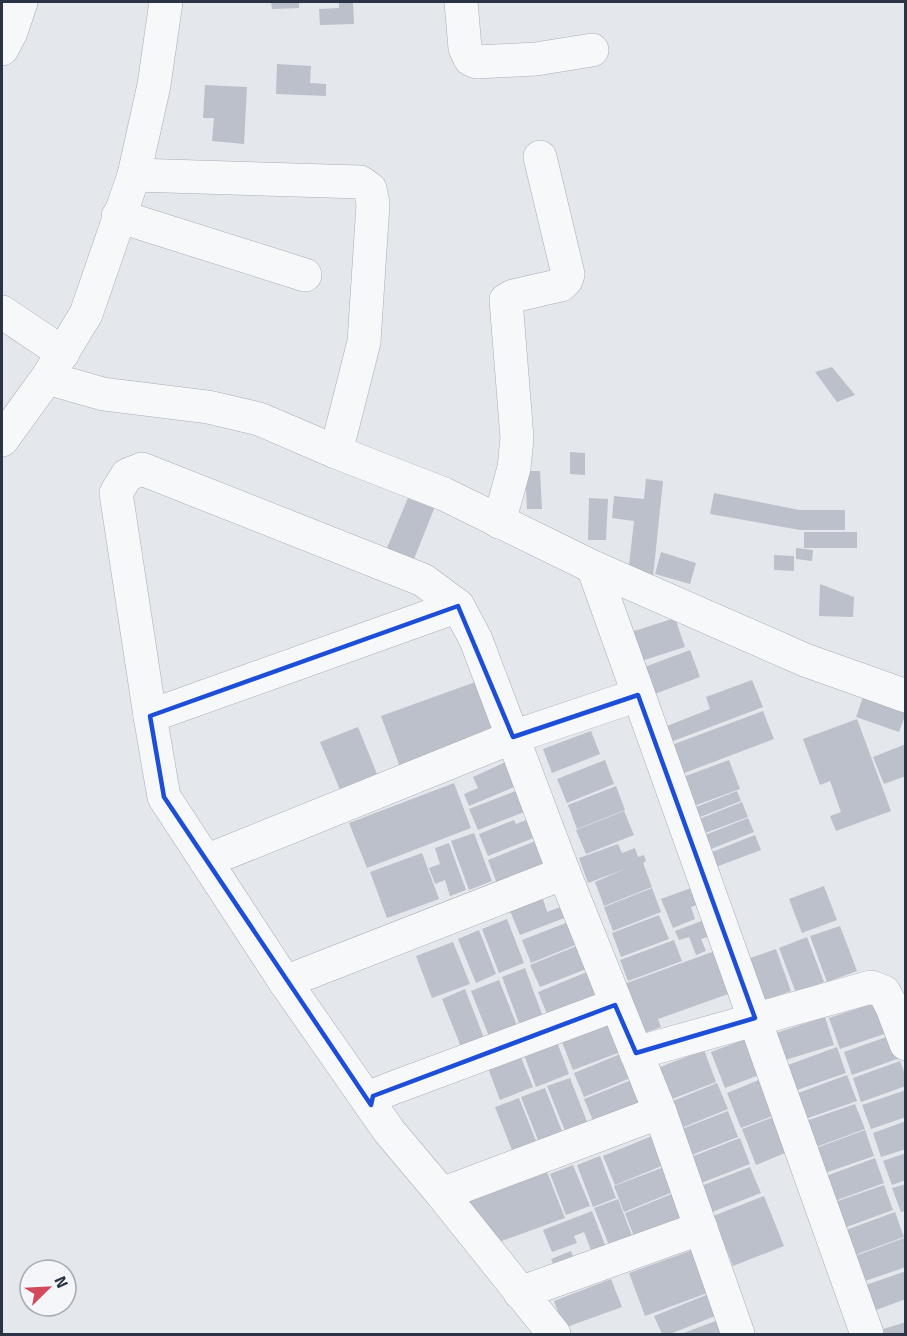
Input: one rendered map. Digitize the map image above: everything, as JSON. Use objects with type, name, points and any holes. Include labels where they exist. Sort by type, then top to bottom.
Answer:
[{"type":"street","points":[[2,49],[11,32],[21,2]]},
{"type":"street","points":[[2,440],[55,366],[86,314],[134,175],[154,85],[166,2]]},
{"type":"street","points":[[461,2],[465,48],[470,59],[477,62],[536,59],[592,50]]},
{"type":"street","points":[[499,522],[514,468],[517,438],[506,300],[513,296],[561,285],[568,274],[540,157]]},
{"type":"street","points":[[134,175],[360,182],[370,189],[373,204],[364,342],[336,452]]},
{"type":"street","points":[[118,216],[305,275]]},
{"type":"street","points":[[2,312],[55,366],[103,394],[208,407],[259,419],[444,494],[593,567],[805,660],[906,696]]},
{"type":"street","points":[[554,1335],[389,1131],[285,982],[164,797],[116,493],[127,475],[142,469],[423,579],[458,606],[476,640],[564,873],[660,1112],[738,1335]]},
{"type":"street","points":[[593,567],[867,1335]]},
{"type":"street","points":[[150,716],[458,606]]},
{"type":"street","points":[[206,861],[513,737],[639,695]]},
{"type":"street","points":[[285,982],[564,873]]},
{"type":"street","points":[[636,1053],[871,987],[884,992],[906,1044]]},
{"type":"street","points":[[371,1105],[373,1096],[390,1089],[616,1006]]},
{"type":"street","points":[[442,1194],[660,1112]]},
{"type":"street","points":[[520,1293],[701,1228]]},
{"type":"highlighted area","points":[[458,606],[513,737],[638,695],[755,1018],[636,1053],[615,1005],[373,1096],[371,1105],[164,797],[150,716]]},
{"type":"building","points":[[271,2],[299,2],[299,8],[272,9]]},
{"type":"building","points":[[339,2],[353,2],[354,24],[320,25],[319,9],[339,8]]},
{"type":"building","points":[[277,64],[311,66],[310,83],[326,84],[326,96],[276,94]]},
{"type":"building","points":[[205,85],[247,87],[244,144],[212,141],[214,118],[203,118]]},
{"type":"building","points":[[832,367],[855,395],[837,402],[815,372]]},
{"type":"building","points":[[570,452],[585,453],[585,475],[570,474]]},
{"type":"building","points":[[525,471],[540,471],[542,509],[527,509]]},
{"type":"building","points":[[646,479],[663,481],[653,577],[628,574],[634,521],[612,518],[614,496],[644,499]]},
{"type":"building","points":[[410,493],[436,504],[414,559],[387,548]]},
{"type":"building","points":[[714,493],[799,510],[845,510],[845,530],[800,530],[710,514]]},
{"type":"building","points":[[589,498],[608,499],[606,540],[588,540]]},
{"type":"building","points":[[804,532],[857,532],[857,548],[804,548]]},
{"type":"building","points":[[796,548],[813,550],[812,561],[796,559]]},
{"type":"building","points":[[661,552],[696,563],[690,584],[655,574]]},
{"type":"building","points":[[774,555],[794,556],[794,571],[774,570]]},
{"type":"building","points":[[820,584],[854,597],[853,617],[819,616]]},
{"type":"building","points":[[675,618],[685,647],[638,662],[628,633]]},
{"type":"building","points":[[690,650],[700,677],[652,695],[642,668]]},
{"type":"building","points":[[481,680],[500,730],[400,767],[381,716]]},
{"type":"building","points":[[752,680],[763,707],[668,743],[662,728],[710,709],[706,697]]},
{"type":"building","points":[[865,691],[906,705],[906,713],[899,732],[856,717]]},
{"type":"building","points":[[763,711],[774,739],[679,775],[669,746]]},
{"type":"building","points":[[857,719],[891,811],[836,831],[830,816],[841,812],[830,781],[820,785],[803,739]]},
{"type":"building","points":[[358,727],[377,774],[340,790],[320,742]]},
{"type":"building","points":[[591,731],[600,754],[552,773],[543,749]]},
{"type":"building","points":[[906,744],[906,776],[884,784],[873,757]]},
{"type":"building","points":[[510,760],[521,784],[469,806],[464,794],[478,788],[473,777]]},
{"type":"building","points":[[605,760],[614,784],[567,803],[557,779]]},
{"type":"building","points":[[729,760],[740,789],[691,807],[680,778]]},
{"type":"building","points":[[454,783],[471,828],[367,868],[349,823]]},
{"type":"building","points":[[616,786],[625,810],[577,829],[568,805]]},
{"type":"building","points":[[521,789],[529,810],[478,830],[469,809]]},
{"type":"building","points":[[737,791],[741,801],[695,819],[691,809]]},
{"type":"building","points":[[742,802],[748,817],[700,835],[694,821]]},
{"type":"building","points":[[624,811],[634,835],[586,854],[576,830]]},
{"type":"building","points":[[748,818],[754,832],[706,851],[700,837]]},
{"type":"building","points":[[529,819],[536,837],[488,856],[479,834],[514,820],[516,824]]},
{"type":"building","points":[[474,833],[492,881],[469,890],[451,841]]},
{"type":"building","points":[[755,835],[761,850],[713,868],[707,854]]},
{"type":"building","points":[[538,840],[547,863],[497,884],[488,860]]},
{"type":"building","points":[[449,843],[466,890],[450,896],[445,880],[435,884],[429,868],[440,864],[435,848]]},
{"type":"building","points":[[618,844],[622,853],[635,848],[638,857],[644,855],[646,861],[643,863],[652,887],[604,906],[595,882],[625,869],[588,883],[579,858]]},
{"type":"building","points":[[422,853],[439,899],[387,918],[370,872]]},
{"type":"building","points":[[824,886],[837,920],[802,933],[789,899]]},
{"type":"building","points":[[652,888],[661,912],[613,931],[604,907]]},
{"type":"building","points":[[691,888],[697,905],[691,907],[695,919],[673,928],[661,899]]},
{"type":"building","points":[[543,899],[547,912],[563,906],[567,917],[520,935],[510,911]]},
{"type":"building","points":[[659,915],[669,939],[621,957],[612,933]]},
{"type":"building","points":[[507,919],[524,963],[499,973],[482,929]]},
{"type":"building","points":[[704,920],[710,936],[701,939],[706,951],[696,955],[689,937],[679,940],[675,931]]},
{"type":"building","points":[[571,921],[580,943],[531,963],[522,940]]},
{"type":"building","points":[[840,926],[857,971],[827,982],[810,936]]},
{"type":"building","points":[[479,930],[496,974],[476,983],[458,939]]},
{"type":"building","points":[[807,937],[824,982],[796,993],[779,948]]},
{"type":"building","points":[[674,940],[682,961],[628,981],[620,960]]},
{"type":"building","points":[[453,942],[470,984],[432,998],[416,956]]},
{"type":"building","points":[[579,945],[589,968],[540,987],[530,965]]},
{"type":"building","points":[[776,949],[791,991],[759,1002],[745,960]]},
{"type":"building","points":[[715,951],[731,993],[658,1019],[661,1027],[642,1034],[624,984]]},
{"type":"building","points":[[525,968],[543,1017],[520,1026],[502,977]]},
{"type":"building","points":[[587,972],[596,994],[547,1014],[538,992]]},
{"type":"building","points":[[499,980],[518,1028],[490,1039],[471,991]]},
{"type":"building","points":[[465,989],[484,1038],[461,1047],[442,999]]},
{"type":"building","points":[[880,1001],[890,1032],[840,1049],[829,1018]]},
{"type":"building","points":[[825,1017],[834,1045],[782,1061],[773,1034]]},
{"type":"building","points":[[611,1022],[623,1051],[573,1070],[562,1042]]},
{"type":"building","points":[[892,1035],[900,1058],[852,1075],[844,1052]]},
{"type":"building","points":[[746,1039],[759,1075],[725,1088],[711,1052]]},
{"type":"building","points":[[557,1042],[569,1074],[536,1087],[524,1055]]},
{"type":"building","points":[[837,1047],[846,1073],[797,1090],[788,1065]]},
{"type":"building","points":[[704,1050],[716,1082],[667,1101],[655,1069]]},
{"type":"building","points":[[623,1053],[633,1077],[584,1097],[574,1073]]},
{"type":"building","points":[[520,1055],[533,1087],[500,1100],[488,1068]]},
{"type":"building","points":[[900,1061],[906,1077],[906,1086],[861,1102],[853,1078]]},
{"type":"building","points":[[847,1075],[857,1101],[808,1118],[798,1093]]},
{"type":"building","points":[[570,1078],[589,1127],[567,1136],[547,1086]]},
{"type":"building","points":[[634,1079],[645,1108],[596,1128],[584,1099]]},
{"type":"building","points":[[761,1079],[775,1115],[741,1128],[727,1093]]},
{"type":"building","points":[[717,1083],[728,1109],[679,1129],[668,1103]]},
{"type":"building","points":[[545,1088],[564,1136],[540,1145],[521,1097]]},
{"type":"building","points":[[906,1090],[906,1117],[871,1129],[862,1105]]},
{"type":"building","points":[[519,1098],[538,1146],[514,1155],[495,1107]]},
{"type":"building","points":[[855,1104],[865,1129],[816,1147],[806,1121]]},
{"type":"building","points":[[728,1111],[738,1137],[689,1156],[679,1130]]},
{"type":"building","points":[[776,1116],[790,1151],[756,1165],[742,1129]]},
{"type":"building","points":[[906,1121],[906,1149],[881,1157],[873,1133]]},
{"type":"building","points":[[865,1130],[874,1156],[825,1173],[816,1148]]},
{"type":"building","points":[[652,1136],[664,1165],[615,1185],[603,1156]]},
{"type":"building","points":[[740,1138],[750,1164],[701,1183],[691,1157]]},
{"type":"building","points":[[906,1153],[906,1180],[892,1185],[883,1161]]},
{"type":"building","points":[[600,1156],[616,1198],[593,1207],[577,1165]]},
{"type":"building","points":[[875,1158],[884,1183],[835,1201],[826,1176]]},
{"type":"building","points":[[573,1165],[590,1206],[566,1215],[550,1174]]},
{"type":"building","points":[[664,1167],[673,1192],[624,1212],[614,1186]]},
{"type":"building","points":[[750,1167],[761,1193],[712,1212],[701,1186]]},
{"type":"building","points":[[547,1172],[565,1218],[496,1243],[463,1203]]},
{"type":"building","points":[[906,1184],[906,1211],[901,1212],[892,1188]]},
{"type":"building","points":[[884,1185],[893,1210],[844,1228],[835,1202]]},
{"type":"building","points":[[674,1193],[685,1222],[636,1242],[625,1213]]},
{"type":"building","points":[[764,1196],[784,1246],[733,1266],[713,1216]]},
{"type":"building","points":[[618,1199],[634,1241],[611,1250],[594,1208]]},
{"type":"building","points":[[592,1211],[607,1250],[593,1255],[584,1232],[574,1236],[577,1243],[552,1252],[543,1230]]},
{"type":"building","points":[[895,1212],[904,1237],[855,1255],[846,1230]]},
{"type":"building","points":[[904,1238],[906,1267],[865,1281],[855,1256]]},
{"type":"building","points":[[695,1249],[710,1292],[645,1316],[629,1273]]},
{"type":"building","points":[[571,1251],[576,1264],[557,1272],[551,1259]]},
{"type":"building","points":[[906,1271],[906,1299],[876,1310],[866,1285]]},
{"type":"building","points":[[611,1279],[622,1307],[564,1328],[554,1301]]},
{"type":"building","points":[[711,1293],[720,1314],[670,1334],[662,1334],[654,1316]]},
{"type":"building","points":[[721,1319],[727,1334],[681,1334]]},
{"type":"building","points":[[906,1322],[906,1334],[882,1334],[880,1330]]}]
